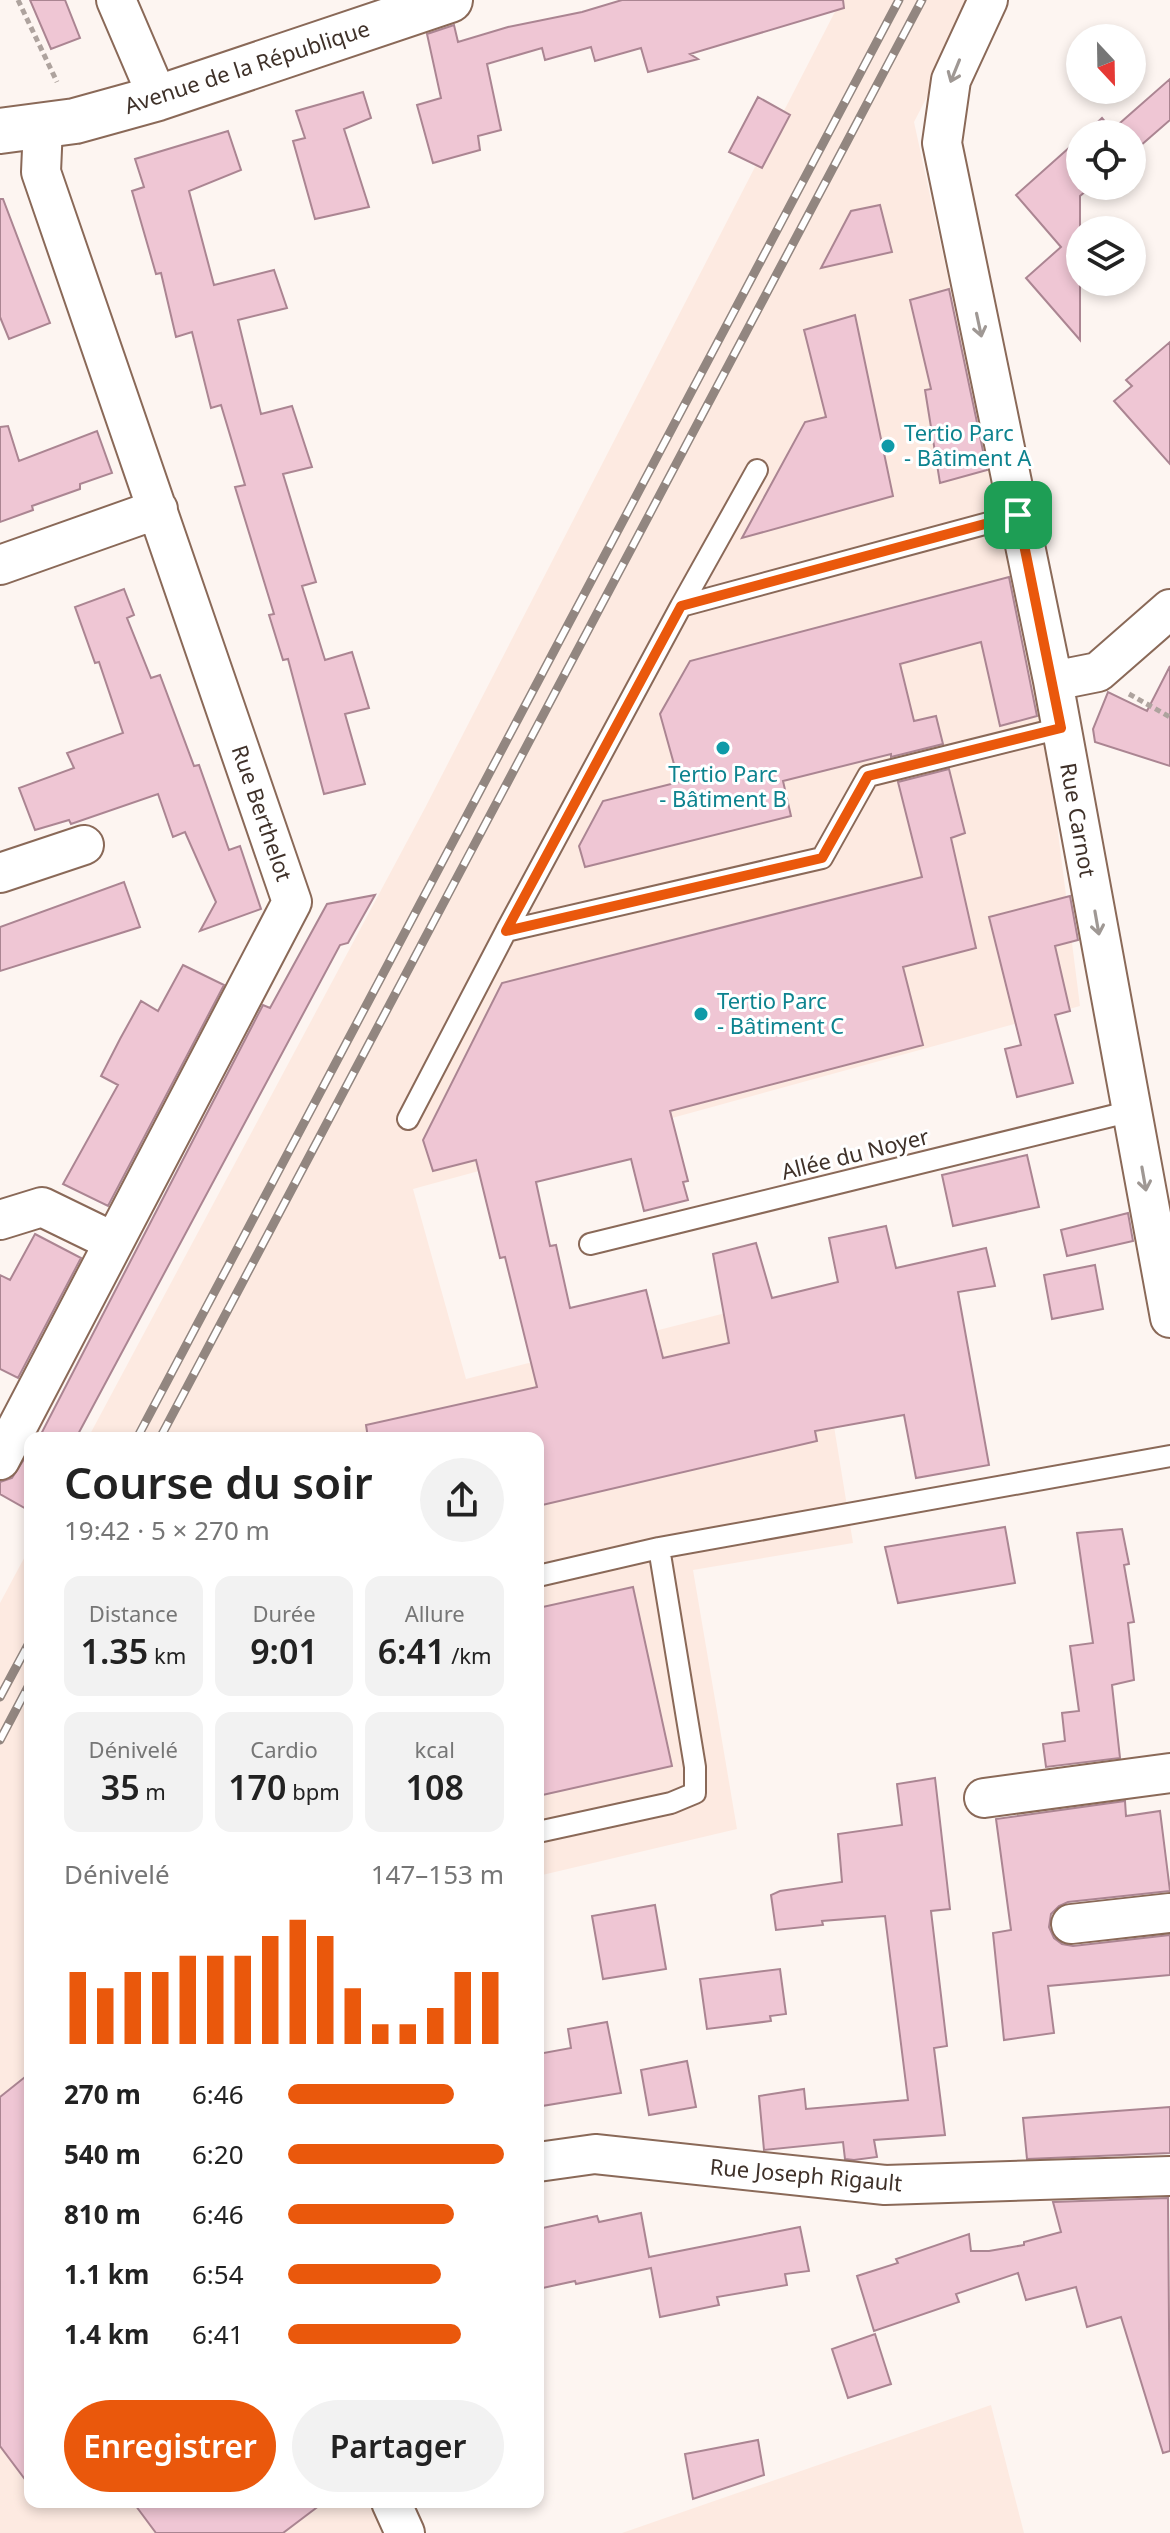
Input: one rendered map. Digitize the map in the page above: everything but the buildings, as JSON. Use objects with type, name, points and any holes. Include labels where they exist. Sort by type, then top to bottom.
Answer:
[{"type":"main road","name":"Avenue de la République","points":[[0,140],[158,98],[450,0]]},
{"type":"main road","name":"Avenue de la République","points":[[0,131],[59,124]]},
{"type":"street","points":[[116,0],[158,98]]},
{"type":"street","name":"Rue Carnot","points":[[988,0],[951,80],[942,143],[1053,681],[1170,1318]]},
{"type":"street","name":"Rue Berthelot","points":[[0,1460],[292,902],[41,172],[59,124]]},
{"type":"street","points":[[0,565],[158,509]]},
{"type":"street","points":[[1053,681],[1098,672],[1170,609]]},
{"type":"street","points":[[0,873],[84,845]]},
{"type":"street","points":[[0,1220],[42,1207],[114,1242]]},
{"type":"street","points":[[984,1798],[1170,1773]]},
{"type":"street","points":[[1071,1924],[1170,1913]]},
{"type":"street","name":"Rue Joseph Rigault","points":[[544,2161],[595,2154],[885,2185],[1170,2176]]},
{"type":"street","points":[[394,2508],[405,2533]]},
{"type":"lane","points":[[408,1119],[506,931],[757,470]]},
{"type":"lane","points":[[681,606],[1018,515]]},
{"type":"lane","points":[[506,931],[822,858],[868,776],[1061,728]]},
{"type":"lane","name":"Allée du Noyer","points":[[590,1244],[1132,1111]]},
{"type":"lane","points":[[544,1575],[659,1548],[1170,1456]]},
{"type":"lane","points":[[544,1831],[671,1803],[695,1793],[695,1767],[659,1548]]},
{"type":"path","points":[[18,0],[59,124]]},
{"type":"shaded area","points":[[841,0],[977,0],[914,122],[1043,714],[1080,1006],[413,1189],[466,1379],[812,1291],[853,1543],[693,1570],[737,1829],[544,1875],[544,1432],[91,1432],[425,808]]},
{"type":"shaded area","points":[[24,1558],[24,2508],[412,2508],[424,2533],[0,2533],[0,1603]]},
{"type":"shaded area","points":[[991,2405],[1024,2533],[622,2533]]},
{"type":"railway","points":[[140,1432],[899,0]]},
{"type":"railway","points":[[163,1432],[922,0]]},
{"type":"railway","points":[[0,1697],[24,1652]]},
{"type":"railway","points":[[0,1740],[24,1694]]},
{"type":"place","name":"Tertio Parc - Bâtiment A","points":[[888,446]]},
{"type":"place","name":"Tertio Parc - Bâtiment B","points":[[723,748]]},
{"type":"place","name":"Tertio Parc - Bâtiment C","points":[[701,1014]]},
{"type":"route","points":[[1018,515],[1061,728],[868,776],[822,858],[506,931],[681,606],[1018,515]]}]
